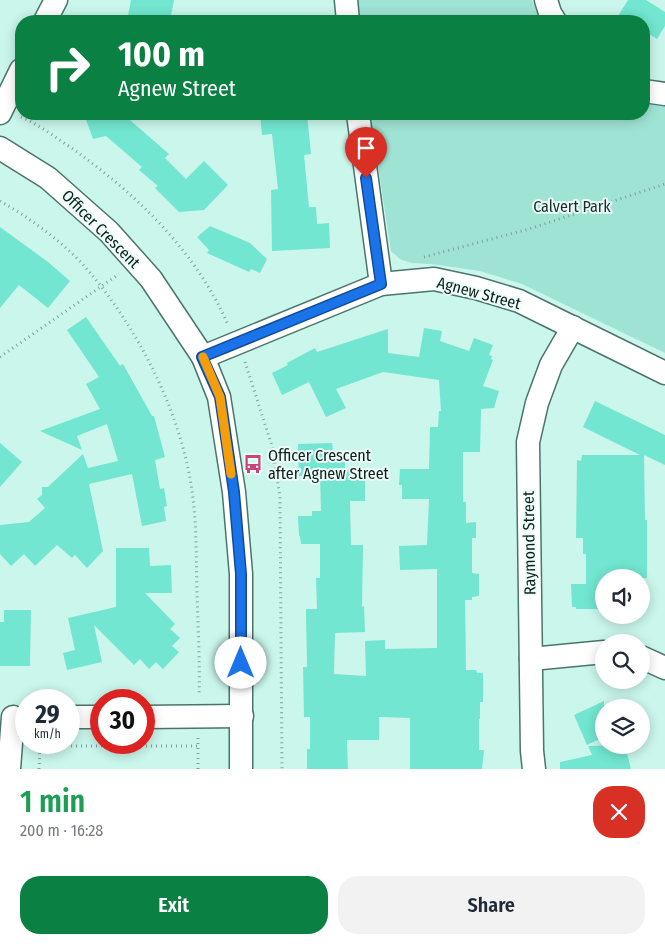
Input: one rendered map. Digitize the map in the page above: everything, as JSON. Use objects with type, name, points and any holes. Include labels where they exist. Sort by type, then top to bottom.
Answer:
[{"type":"street","points":[[48,15],[56,0]]},
{"type":"street","points":[[346,0],[347,15]]},
{"type":"street","points":[[546,0],[551,15]]},
{"type":"street","points":[[0,112],[15,82]]},
{"type":"street","points":[[650,92],[665,94]]},
{"type":"street","points":[[359,120],[381,284]]},
{"type":"street","name":"Officer Crescent","points":[[0,148],[48,178],[109,232],[136,262],[151,279],[202,357],[220,397],[234,492],[241,574],[242,769]]},
{"type":"street","name":"Agnew Street","points":[[202,357],[381,284],[434,279],[476,288],[518,302],[574,327],[665,373]]},
{"type":"street","name":"Raymond Street","points":[[534,769],[532,752],[528,442],[537,403],[551,365],[574,327]]},
{"type":"street","points":[[531,659],[595,653]]},
{"type":"street","points":[[650,661],[665,668]]},
{"type":"street","points":[[155,717],[242,716]]},
{"type":"street","points":[[9,769],[13,717]]},
{"type":"path","points":[[419,259],[529,228],[665,184]]},
{"type":"path","points":[[0,201],[22,214],[66,248],[86,268],[127,323],[144,352],[173,414],[192,490],[196,535],[199,688]]},
{"type":"path","points":[[0,357],[136,262]]},
{"type":"path","points":[[280,497],[282,769]]},
{"type":"path","points":[[39,769],[40,746],[198,746],[198,769]]},
{"type":"green space","points":[[357,0],[532,0],[538,15],[359,15]]},
{"type":"green space","name":"Calvert Park","points":[[650,103],[665,104],[665,353],[522,284],[480,271],[411,263],[400,259],[391,251],[371,120],[650,120]]},
{"type":"building","points":[[131,0],[174,0],[171,15],[128,15]]},
{"type":"building","points":[[628,0],[646,0],[665,12],[665,26],[657,39],[650,35],[650,15],[619,15]]},
{"type":"building","points":[[86,120],[130,120],[169,154],[165,158],[186,179],[204,161],[228,185],[204,210],[179,212],[155,188],[158,186],[139,170],[142,167],[106,136],[93,139]]},
{"type":"building","points":[[261,120],[308,120],[311,154],[304,155],[309,207],[316,207],[317,224],[329,223],[330,248],[272,251],[271,190],[278,189],[272,134],[262,135]]},
{"type":"building","points":[[210,226],[250,243],[267,259],[260,273],[251,269],[249,272],[207,253],[209,250],[197,237]]},
{"type":"building","points":[[0,227],[48,262],[70,281],[48,308],[19,285],[0,308]]},
{"type":"building","points":[[86,317],[120,366],[123,364],[152,416],[154,416],[165,457],[155,460],[160,489],[164,488],[167,506],[164,507],[166,521],[142,526],[132,474],[89,484],[103,551],[87,568],[75,555],[72,558],[57,545],[35,566],[24,554],[11,566],[0,554],[0,525],[29,522],[45,508],[37,499],[42,495],[42,487],[48,487],[83,454],[88,468],[118,461],[107,424],[77,436],[82,450],[40,431],[100,409],[86,384],[99,377],[67,330]]},
{"type":"building","points":[[424,328],[442,331],[440,341],[469,351],[474,338],[493,345],[489,355],[492,356],[491,359],[493,360],[483,386],[499,391],[494,408],[481,409],[480,452],[463,452],[463,502],[466,502],[466,523],[476,522],[476,538],[472,538],[472,573],[479,574],[479,596],[472,597],[472,600],[465,600],[466,670],[476,670],[477,673],[483,673],[483,702],[480,702],[479,719],[479,750],[484,750],[482,769],[410,769],[410,718],[379,717],[379,740],[347,740],[348,769],[307,769],[307,749],[310,749],[310,717],[304,717],[303,667],[307,667],[306,609],[317,609],[316,578],[320,578],[320,544],[301,544],[298,516],[312,516],[312,511],[321,511],[320,475],[299,476],[298,444],[332,443],[333,451],[345,451],[345,470],[365,468],[365,501],[350,501],[351,545],[363,545],[362,607],[364,606],[365,632],[335,633],[334,674],[366,676],[365,641],[385,640],[385,649],[437,648],[437,569],[400,570],[399,546],[427,545],[429,499],[402,499],[402,485],[399,485],[400,469],[429,469],[430,427],[438,427],[439,411],[441,411],[439,380],[383,372],[336,389],[346,408],[326,417],[309,382],[282,395],[272,373],[315,348],[317,352],[388,329],[388,353],[419,357]]},
{"type":"building","points":[[595,401],[665,435],[665,465],[644,455],[647,569],[595,569],[595,609],[576,609],[576,607],[572,607],[571,584],[586,584],[586,554],[583,554],[583,538],[576,538],[577,460],[581,461],[582,455],[640,455],[583,427]]},
{"type":"building","points":[[0,443],[22,462],[0,487]]},
{"type":"building","points":[[116,548],[149,548],[150,566],[171,565],[172,593],[145,593],[175,624],[170,629],[180,638],[172,646],[179,652],[163,669],[156,662],[149,669],[140,659],[134,665],[94,625],[102,662],[67,670],[63,653],[75,650],[68,618],[116,607]]},
{"type":"building","points":[[4,610],[31,610],[30,666],[0,666],[0,622],[4,622]]},
{"type":"building","points":[[595,705],[595,741],[587,745],[574,715]]},
{"type":"building","points":[[588,746],[595,746],[595,754],[627,754],[631,769],[560,769],[560,762],[592,755]]},
{"type":"slow traffic","points":[[203,357],[220,397],[231,474]]},
{"type":"place","name":"Officer Crescent after Agnew Street","points":[[253,464]]},
{"type":"route","points":[[241,663],[241,574],[234,492],[220,397],[202,357],[381,284],[366,178]]}]
